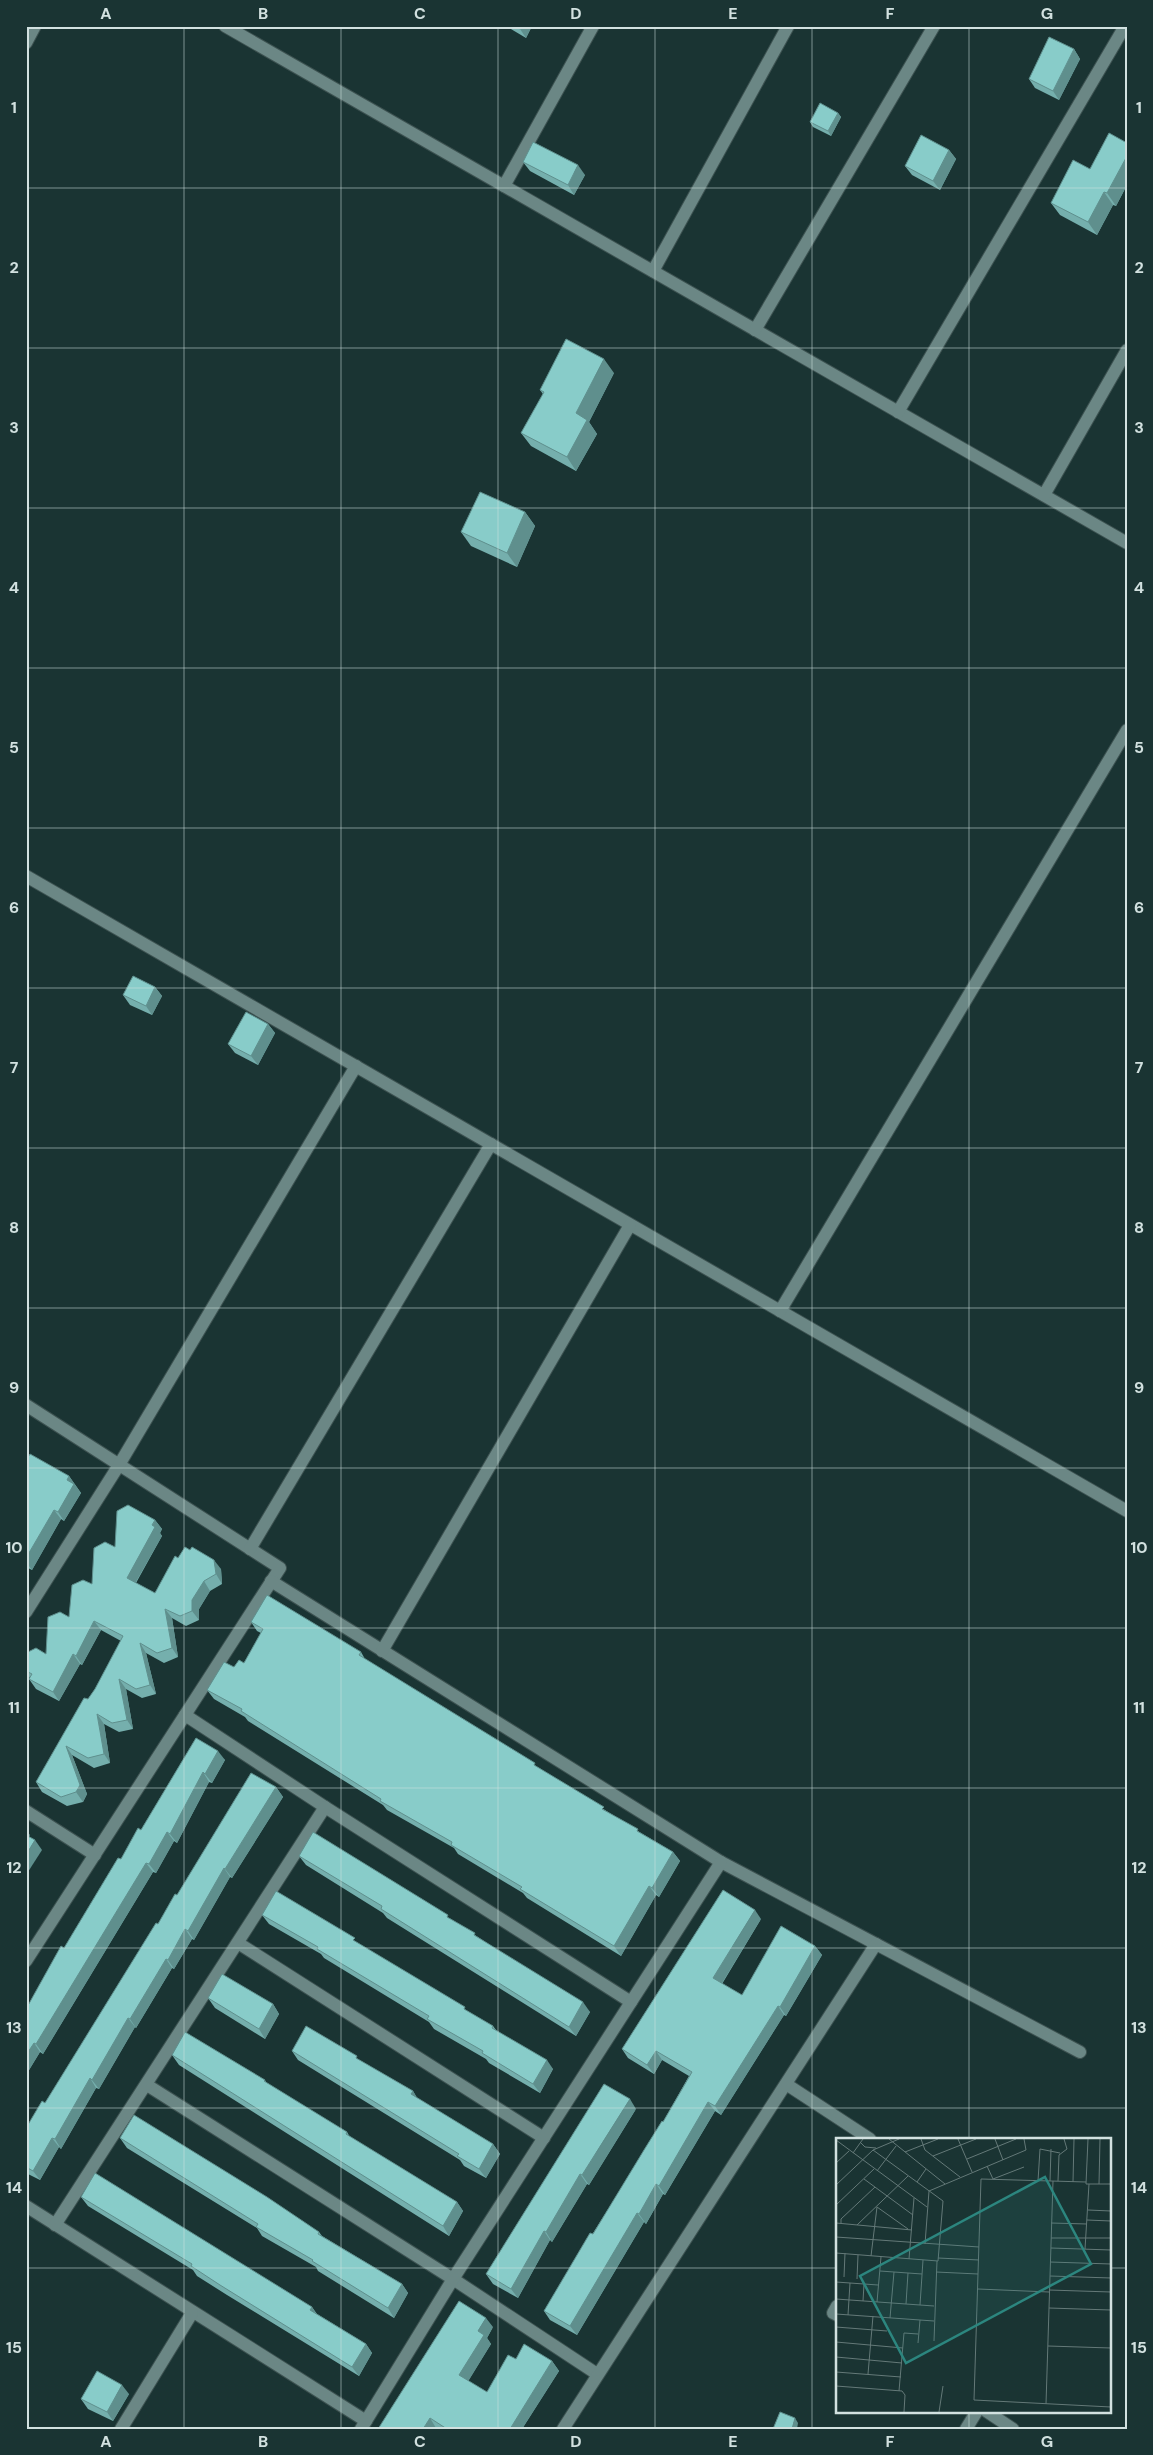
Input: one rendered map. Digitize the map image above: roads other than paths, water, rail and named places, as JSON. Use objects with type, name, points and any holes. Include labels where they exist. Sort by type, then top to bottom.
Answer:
[{"type":"street","points":[[26,42],[35,26]]},
{"type":"street","points":[[225,26],[1127,543]]},
{"type":"street","points":[[504,186],[593,26]]},
{"type":"street","points":[[653,271],[788,26]]},
{"type":"street","points":[[755,330],[934,26]]},
{"type":"street","points":[[898,412],[1125,26]]},
{"type":"street","points":[[1044,496],[1127,350]]},
{"type":"street","points":[[780,1311],[1127,730]]},
{"type":"street","points":[[26,876],[1127,1511]]},
{"type":"street","points":[[27,1610],[119,1465],[356,1066]]},
{"type":"street","points":[[250,1549],[490,1144]]},
{"type":"street","points":[[382,1651],[630,1225]]},
{"type":"street","points":[[26,1405],[280,1568],[26,1961]]},
{"type":"street","points":[[271,1581],[721,1862],[1080,2052]]},
{"type":"street","points":[[185,1715],[325,1807],[631,2002]]},
{"type":"street","points":[[55,2224],[147,2085],[325,1807]]},
{"type":"street","points":[[26,1811],[94,1855]]},
{"type":"street","points":[[26,2206],[363,2425],[453,2279],[721,1862]]},
{"type":"street","points":[[238,1943],[544,2138]]},
{"type":"street","points":[[563,2429],[876,1944]]},
{"type":"street","points":[[786,2084],[868,2138]]},
{"type":"street","points":[[147,2085],[453,2279],[597,2374]]},
{"type":"street","points":[[121,2429],[192,2313]]},
{"type":"street","points":[[966,2429],[976,2412]]},
{"type":"street","points":[[988,2412],[1013,2429]]}]
